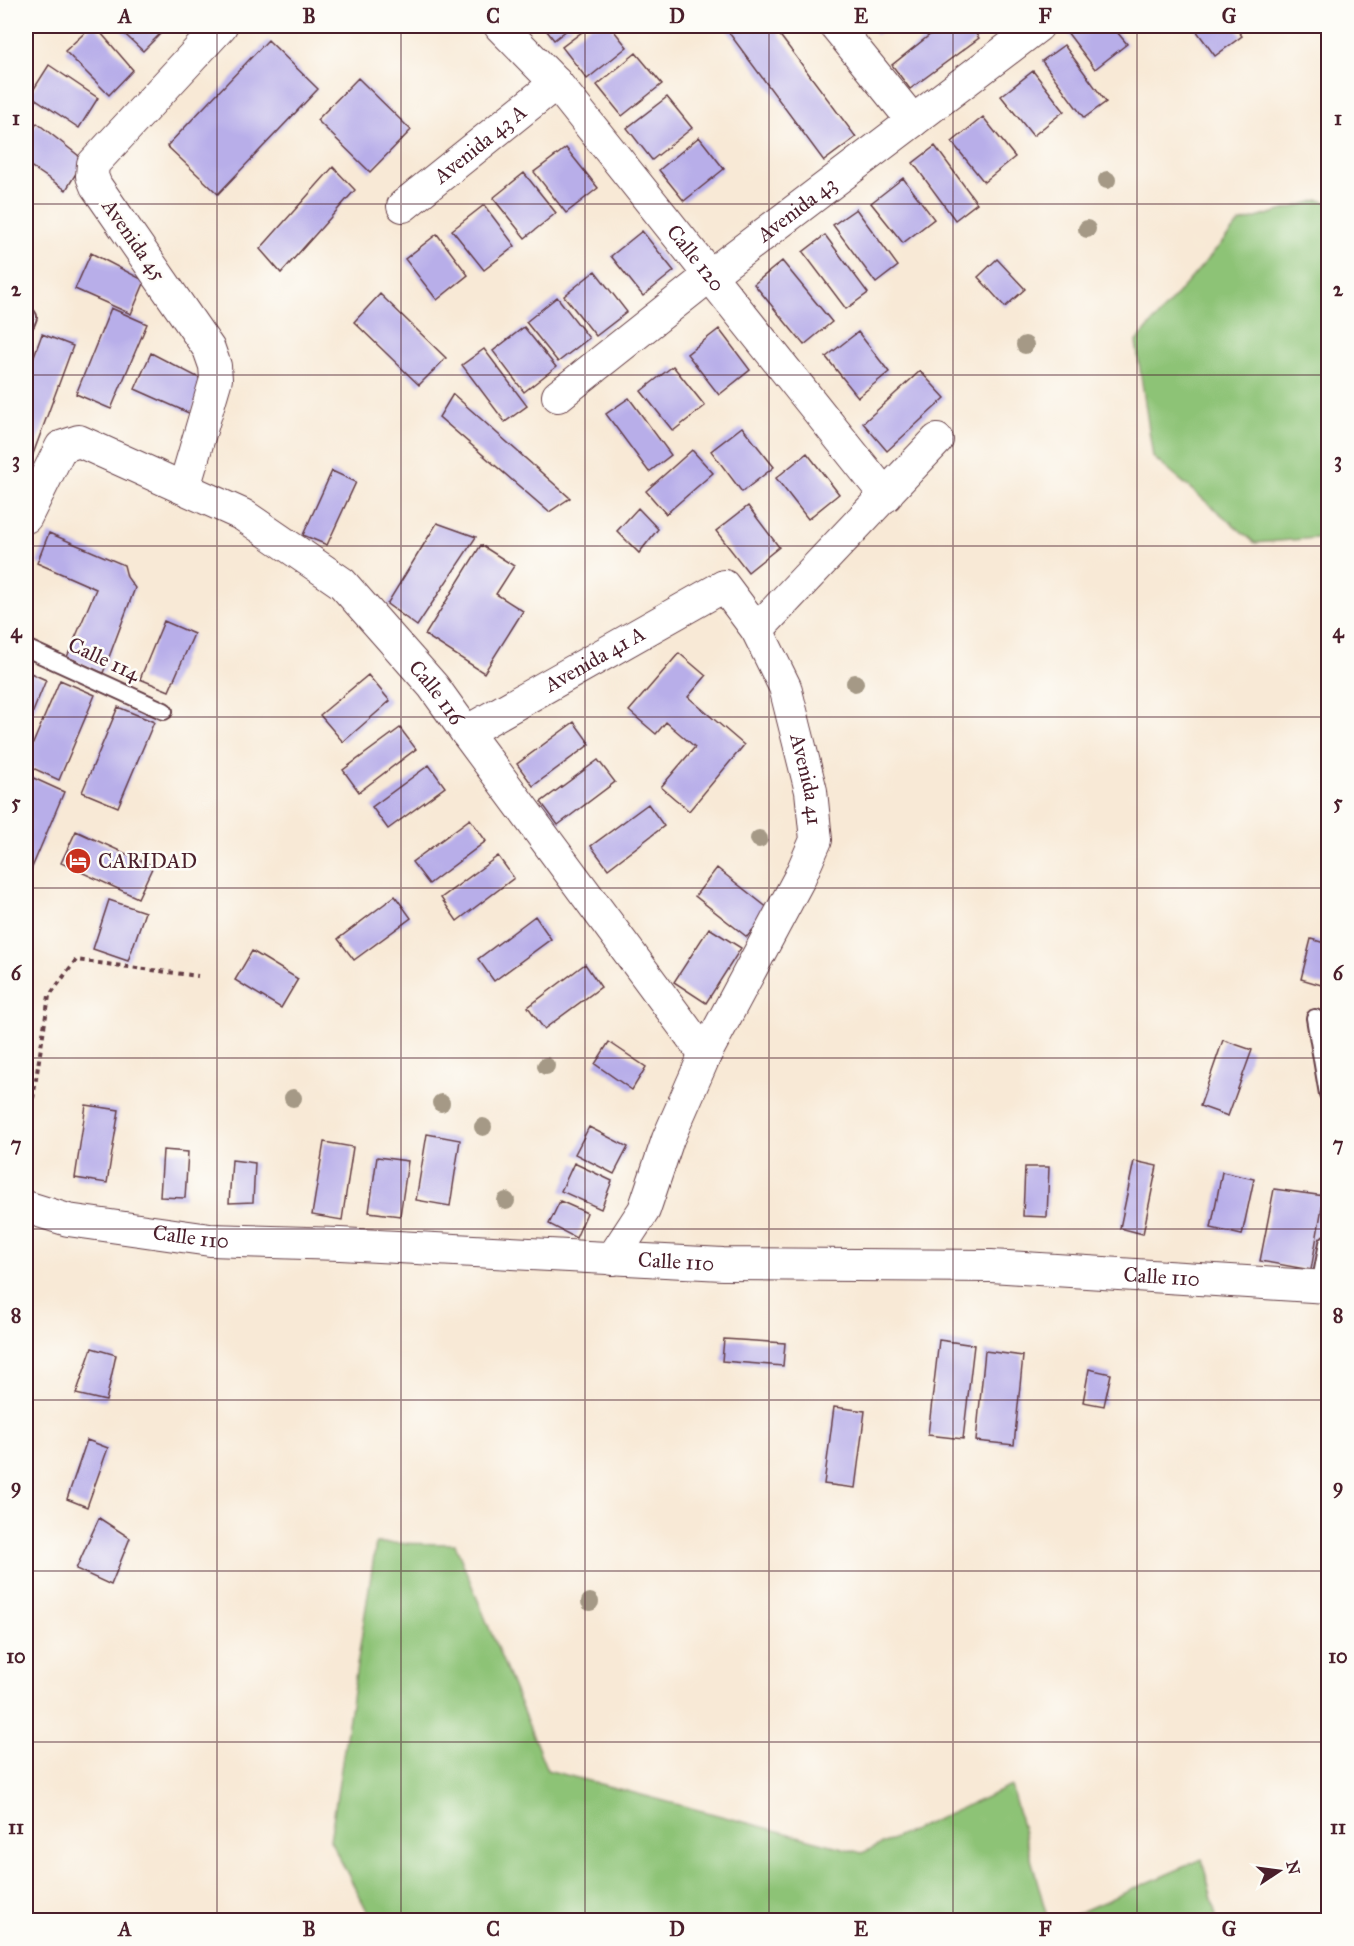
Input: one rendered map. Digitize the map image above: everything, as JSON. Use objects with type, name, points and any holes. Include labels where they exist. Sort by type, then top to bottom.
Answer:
[{"type":"street","name":"Avenida 45","points":[[184,488],[216,380],[215,366],[209,349],[96,186],[93,164],[221,26]]},
{"type":"street","name":"Calle 120","points":[[501,26],[556,83],[886,496]]},
{"type":"street","points":[[836,26],[913,121]]},
{"type":"street","name":"Avenida 43","points":[[558,396],[709,276],[1038,26]]},
{"type":"street","name":"Avenida 43 A","points":[[403,206],[556,83]]},
{"type":"street","points":[[757,630],[937,440]]},
{"type":"street","name":"Calle 116","points":[[26,517],[61,447],[79,441],[243,515],[342,583],[433,686],[705,1055]]},
{"type":"street","name":"Avenida 41 A","points":[[466,732],[724,586]]},
{"type":"street","name":"Avenida 41","points":[[612,1259],[644,1210],[668,1139],[705,1055],[799,879],[816,840],[811,791],[785,687],[757,630],[724,586]]},
{"type":"street","name":"Calle 110","points":[[26,1207],[68,1220],[210,1240],[340,1244],[723,1264],[991,1266],[1324,1286]]},
{"type":"lane","points":[[26,316],[28,317],[26,322]]},
{"type":"lane","name":"Calle 114","points":[[26,648],[164,711]]},
{"type":"lane","points":[[1315,1018],[1329,1094]]},
{"type":"lane","points":[[1324,1286],[1329,1243]]},
{"type":"path","points":[[26,1143],[49,996],[75,960],[198,976]]},
{"type":"green space","points":[[1319,200],[1328,202],[1328,537],[1255,543],[1153,457],[1136,342],[1239,223]]},
{"type":"green space","points":[[376,1543],[455,1544],[547,1770],[862,1853],[1011,1786],[1048,1920],[372,1920],[330,1840]]},
{"type":"green space","points":[[1202,1859],[1217,1920],[1062,1920]]},
{"type":"building","points":[[92,26],[95,26],[133,70],[109,95],[65,51]]},
{"type":"building","points":[[116,26],[155,26],[162,32],[143,51]]},
{"type":"building","points":[[543,26],[572,26],[554,40]]},
{"type":"building","points":[[590,26],[610,26],[627,47],[587,79],[562,47]]},
{"type":"building","points":[[724,26],[773,26],[856,137],[824,161]]},
{"type":"building","points":[[869,26],[890,26],[876,35]]},
{"type":"building","points":[[941,26],[970,26],[979,38],[910,89],[892,65]]},
{"type":"building","points":[[1068,26],[1112,26],[1127,44],[1095,69],[1064,28]]},
{"type":"building","points":[[1193,26],[1234,26],[1242,36],[1215,56]]},
{"type":"building","points":[[268,40],[318,89],[218,194],[167,146]]},
{"type":"building","points":[[1064,45],[1106,102],[1084,118],[1042,61]]},
{"type":"building","points":[[636,53],[662,84],[622,116],[597,85]]},
{"type":"building","points":[[49,65],[98,98],[79,128],[30,95]]},
{"type":"building","points":[[1033,71],[1064,111],[1033,136],[1001,96]]},
{"type":"building","points":[[358,78],[411,130],[370,172],[317,120]]},
{"type":"building","points":[[667,97],[692,128],[652,160],[627,128]]},
{"type":"building","points":[[983,117],[1015,157],[984,182],[952,142]]},
{"type":"building","points":[[37,123],[84,160],[66,190],[26,163],[26,139]]},
{"type":"building","points":[[699,137],[724,169],[684,201],[659,170]]},
{"type":"building","points":[[935,146],[977,203],[955,220],[913,163]]},
{"type":"building","points":[[566,148],[598,188],[566,213],[534,172]]},
{"type":"building","points":[[333,167],[355,190],[281,273],[260,249]]},
{"type":"building","points":[[524,173],[556,213],[525,238],[493,198]]},
{"type":"building","points":[[903,178],[934,219],[903,243],[871,203]]},
{"type":"building","points":[[484,205],[515,246],[484,270],[452,230]]},
{"type":"building","points":[[856,209],[898,266],[876,283],[833,225]]},
{"type":"building","points":[[642,231],[674,271],[643,296],[611,256]]},
{"type":"building","points":[[437,234],[468,275],[437,300],[405,259]]},
{"type":"building","points":[[825,235],[868,293],[846,309],[803,252]]},
{"type":"building","points":[[91,253],[145,281],[131,314],[75,289]]},
{"type":"building","points":[[997,259],[1025,289],[1005,307],[978,277]]},
{"type":"building","points":[[782,261],[832,322],[804,345],[754,284]]},
{"type":"building","points":[[595,271],[627,312],[596,336],[564,296]]},
{"type":"building","points":[[380,294],[446,358],[419,385],[354,322]]},
{"type":"building","points":[[557,297],[589,338],[558,362],[526,322]]},
{"type":"building","points":[[111,308],[147,324],[111,409],[76,394]]},
{"type":"building","points":[[524,327],[556,367],[524,392],[493,351]]},
{"type":"building","points":[[719,329],[750,370],[719,395],[687,354]]},
{"type":"building","points":[[858,332],[889,372],[858,397],[826,357]]},
{"type":"building","points":[[42,334],[73,346],[26,473],[26,378]]},
{"type":"building","points":[[484,349],[527,406],[505,422],[462,365]]},
{"type":"building","points":[[151,353],[205,381],[191,414],[135,389]]},
{"type":"building","points":[[673,366],[705,406],[673,431],[641,391]]},
{"type":"building","points":[[920,371],[945,398],[887,451],[863,423]]},
{"type":"building","points":[[453,394],[570,498],[549,512],[439,417]]},
{"type":"building","points":[[629,398],[671,455],[649,472],[606,414]]},
{"type":"building","points":[[742,427],[774,467],[742,492],[711,451]]},
{"type":"building","points":[[692,450],[713,473],[666,514],[646,491]]},
{"type":"building","points":[[807,453],[839,494],[808,519],[776,478]]},
{"type":"building","points":[[332,471],[356,482],[327,545],[303,535]]},
{"type":"building","points":[[748,506],[779,547],[748,572],[716,531]]},
{"type":"building","points":[[638,508],[658,529],[639,553],[617,531]]},
{"type":"building","points":[[437,523],[476,537],[417,626],[387,604]]},
{"type":"building","points":[[49,533],[124,565],[127,577],[135,588],[103,673],[67,657],[96,589],[37,563]]},
{"type":"building","points":[[481,545],[514,566],[496,594],[523,611],[484,673],[425,635]]},
{"type":"building","points":[[164,621],[194,634],[169,691],[140,679]]},
{"type":"building","points":[[679,653],[706,676],[688,697],[744,745],[689,811],[661,787],[695,747],[666,722],[656,734],[629,711]]},
{"type":"building","points":[[26,671],[46,680],[26,729]]},
{"type":"building","points":[[368,675],[390,701],[343,742],[320,715]]},
{"type":"building","points":[[60,680],[95,695],[59,780],[26,765],[26,760]]},
{"type":"building","points":[[118,707],[154,722],[118,807],[82,792]]},
{"type":"building","points":[[574,722],[590,744],[533,786],[517,764]]},
{"type":"building","points":[[400,728],[416,749],[359,792],[343,770]]},
{"type":"building","points":[[598,760],[615,782],[558,825],[541,802]]},
{"type":"building","points":[[429,765],[445,787],[388,829],[372,807]]},
{"type":"building","points":[[29,776],[64,792],[28,877],[26,875],[26,784]]},
{"type":"building","points":[[648,804],[664,826],[608,869],[591,846]]},
{"type":"building","points":[[470,819],[486,841],[429,884],[412,862]]},
{"type":"building","points":[[76,831],[153,866],[138,898],[61,863]]},
{"type":"building","points":[[498,856],[514,878],[457,921],[441,898]]},
{"type":"building","points":[[717,868],[769,909],[747,937],[695,896]]},
{"type":"building","points":[[395,896],[411,918],[354,960],[338,939]]},
{"type":"building","points":[[109,900],[145,912],[128,961],[93,949]]},
{"type":"building","points":[[535,916],[551,939],[494,981],[478,959]]},
{"type":"building","points":[[709,928],[741,948],[706,1003],[674,982]]},
{"type":"building","points":[[1311,939],[1328,944],[1328,987],[1301,979]]},
{"type":"building","points":[[252,951],[298,979],[281,1008],[235,980]]},
{"type":"building","points":[[585,964],[601,987],[544,1029],[528,1007]]},
{"type":"building","points":[[1223,1040],[1252,1050],[1228,1116],[1200,1106]]},
{"type":"building","points":[[609,1042],[646,1067],[632,1090],[595,1064]]},
{"type":"building","points":[[86,1105],[119,1110],[107,1183],[75,1178]]},
{"type":"building","points":[[589,1127],[628,1147],[614,1174],[575,1154]]},
{"type":"building","points":[[427,1134],[460,1140],[450,1206],[416,1200]]},
{"type":"building","points":[[324,1142],[353,1147],[342,1220],[312,1215]]},
{"type":"building","points":[[163,1150],[188,1152],[185,1198],[160,1197]]},
{"type":"building","points":[[377,1157],[408,1161],[400,1216],[369,1212]]},
{"type":"building","points":[[232,1160],[255,1163],[253,1202],[229,1203]]},
{"type":"building","points":[[1134,1161],[1157,1166],[1143,1234],[1120,1228]]},
{"type":"building","points":[[574,1163],[612,1181],[601,1209],[561,1191]]},
{"type":"building","points":[[1025,1167],[1049,1167],[1047,1217],[1023,1216]]},
{"type":"building","points":[[1222,1172],[1254,1179],[1242,1235],[1211,1228]]},
{"type":"building","points":[[1274,1189],[1324,1196],[1311,1270],[1260,1261]]},
{"type":"building","points":[[560,1201],[587,1213],[576,1238],[549,1224]]},
{"type":"building","points":[[724,1339],[785,1343],[783,1366],[722,1361]]},
{"type":"building","points":[[939,1340],[974,1345],[963,1439],[928,1435]]},
{"type":"building","points":[[92,1348],[116,1355],[106,1401],[76,1394]]},
{"type":"building","points":[[985,1351],[1023,1356],[1014,1445],[976,1441]]},
{"type":"building","points":[[1089,1369],[1111,1374],[1104,1406],[1083,1402]]},
{"type":"building","points":[[834,1407],[865,1411],[855,1488],[824,1484]]},
{"type":"building","points":[[87,1440],[108,1448],[87,1507],[67,1499]]},
{"type":"building","points":[[99,1518],[130,1538],[111,1585],[76,1569]]},
{"type":"place","name":"CARIDAD","points":[[78,861]]}]
